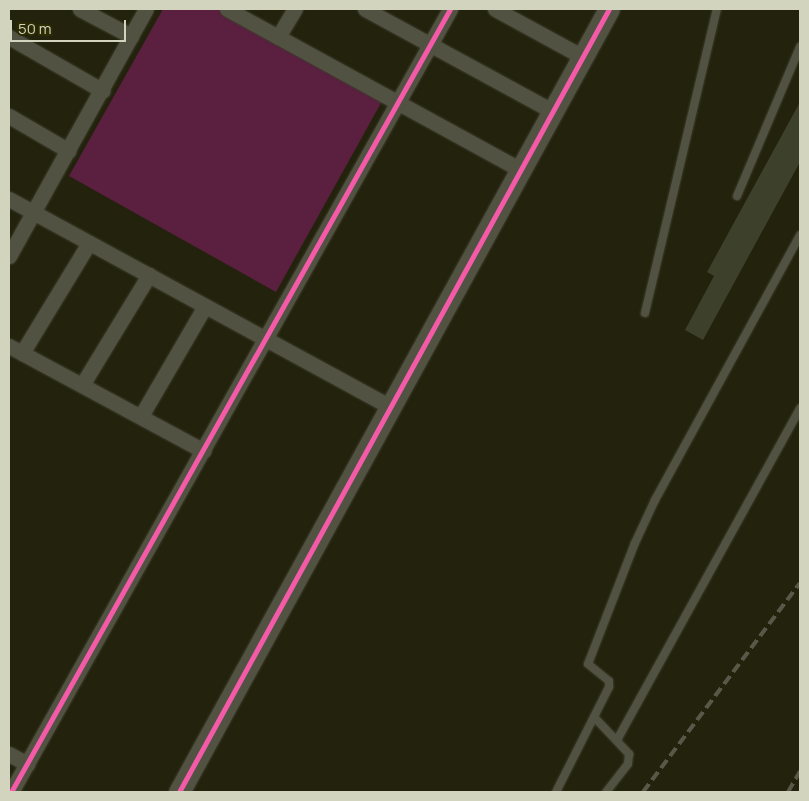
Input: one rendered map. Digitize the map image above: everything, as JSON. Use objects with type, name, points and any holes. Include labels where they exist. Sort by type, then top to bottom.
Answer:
[{"type":"street","points":[[80,9],[131,36]]},
{"type":"street","points":[[9,256],[103,91],[146,9]]},
{"type":"street","points":[[227,9],[523,171]]},
{"type":"street","points":[[278,37],[295,9]]},
{"type":"street","points":[[365,9],[554,112]]},
{"type":"street","points":[[11,792],[267,340],[450,9]]},
{"type":"street","points":[[495,9],[583,57]]},
{"type":"street","points":[[180,792],[523,171],[609,9]]},
{"type":"street","points":[[9,37],[103,91]]},
{"type":"street","points":[[9,116],[69,151]]},
{"type":"street","points":[[9,200],[393,408]]},
{"type":"street","points":[[89,242],[15,349],[204,450]]},
{"type":"street","points":[[82,385],[149,275]]},
{"type":"street","points":[[140,416],[205,306]]},
{"type":"street","points":[[9,754],[27,764]]},
{"type":"lane","points":[[646,314],[717,9]]},
{"type":"lane","points":[[737,196],[800,47]]},
{"type":"lane","points":[[556,792],[594,718],[609,681],[588,664],[635,543],[655,500],[800,235]]},
{"type":"lane","points":[[617,740],[800,408]]},
{"type":"lane","points":[[594,718],[629,754],[628,764],[606,792]]},
{"type":"shaded area","points":[[163,9],[234,9],[386,94],[276,292],[69,176]]},
{"type":"building","points":[[800,102],[800,162],[703,340],[685,330],[714,276],[707,272]]},
{"type":"railway","points":[[643,792],[800,583]]},
{"type":"railway","points":[[788,792],[800,771]]},
{"type":"cycle path","points":[[11,792],[450,9]]},
{"type":"cycle path","points":[[179,792],[609,9]]}]
